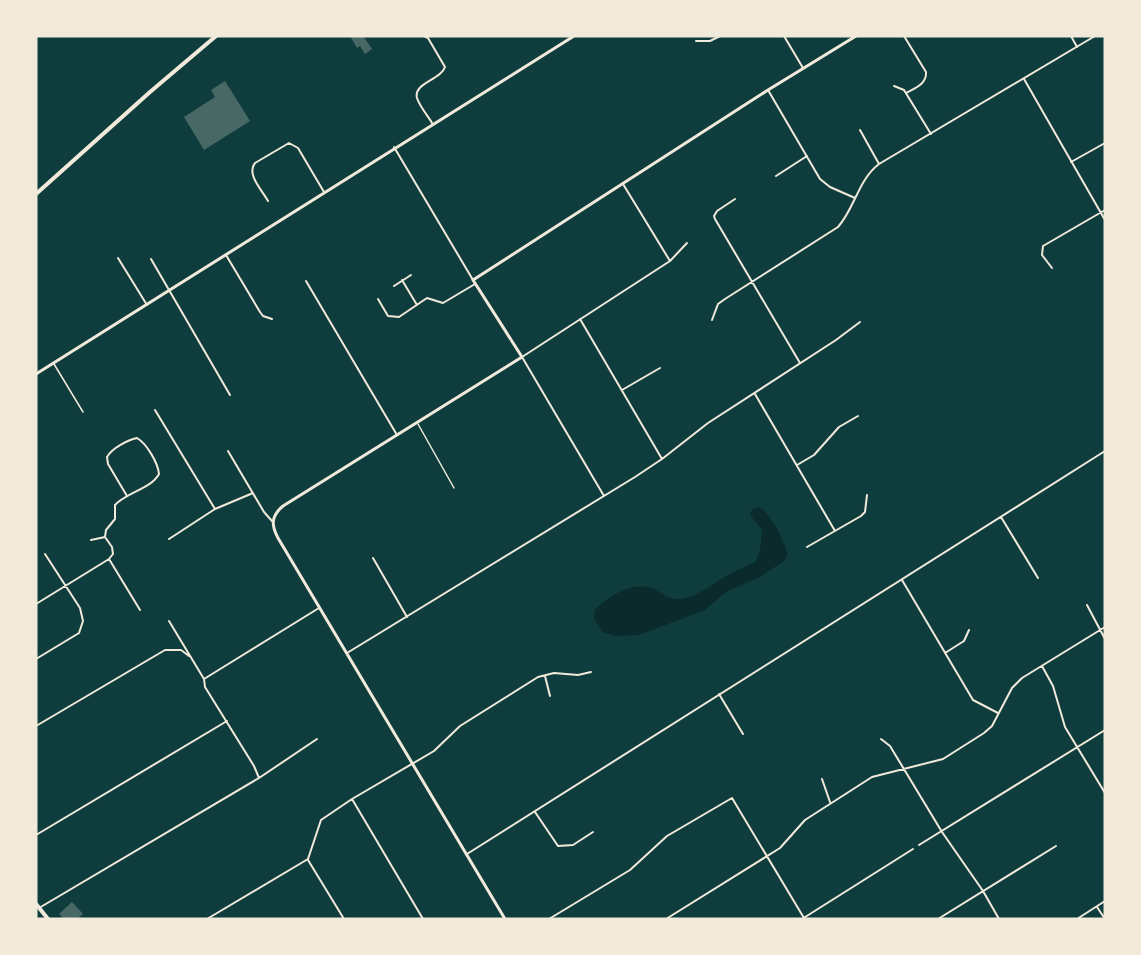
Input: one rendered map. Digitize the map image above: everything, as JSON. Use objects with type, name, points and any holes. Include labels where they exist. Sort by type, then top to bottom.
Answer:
[{"type":"main road","points":[[36,194],[216,36]]},
{"type":"main road","points":[[38,906],[48,919]]},
{"type":"street","points":[[424,36],[428,38],[444,67],[442,73],[419,88],[417,92],[418,99],[432,123]]},
{"type":"street","points":[[36,374],[432,123],[574,36]]},
{"type":"street","points":[[696,41],[710,41],[720,36]]},
{"type":"street","points":[[784,36],[803,69]]},
{"type":"street","points":[[378,299],[388,316],[399,317],[429,298],[440,303],[447,301],[768,90],[856,36]]},
{"type":"street","points":[[904,36],[922,66],[926,78],[924,82],[906,93]]},
{"type":"street","points":[[1071,36],[1077,47]]},
{"type":"street","points":[[712,320],[718,304],[838,227],[845,220],[867,175],[879,164],[1095,36]]},
{"type":"street","points":[[1024,79],[1105,220]]},
{"type":"street","points":[[894,86],[904,90],[931,134]]},
{"type":"street","points":[[768,90],[824,183],[855,198]]},
{"type":"street","points":[[860,130],[879,164]]},
{"type":"street","points":[[268,201],[252,174],[252,167],[283,145],[292,143],[298,148],[324,192]]},
{"type":"street","points":[[1071,162],[1105,143]]},
{"type":"street","points":[[394,147],[431,213],[522,357],[604,496]]},
{"type":"street","points":[[776,176],[807,156]]},
{"type":"street","points":[[623,184],[670,261]]},
{"type":"street","points":[[735,200],[717,211],[714,216],[801,363]]},
{"type":"street","points":[[1052,268],[1046,262],[1042,252],[1046,244],[1105,210]]},
{"type":"street","points":[[272,521],[283,506],[522,357],[670,261],[687,243]]},
{"type":"street","points":[[225,255],[260,312],[263,316],[272,319]]},
{"type":"street","points":[[118,258],[147,305]]},
{"type":"street","points":[[151,260],[230,394]]},
{"type":"street","points":[[394,286],[411,275]]},
{"type":"street","points":[[402,280],[417,305]]},
{"type":"street","points":[[306,281],[397,435]]},
{"type":"street","points":[[580,319],[662,459]]},
{"type":"street","points":[[347,653],[662,459],[704,426],[860,322]]},
{"type":"street","points":[[622,390],[660,368]]},
{"type":"street","points":[[755,394],[835,531]]},
{"type":"street","points":[[155,410],[215,509]]},
{"type":"street","points":[[797,465],[814,455],[839,427],[858,416]]},
{"type":"street","points":[[36,604],[109,559],[113,554],[113,549],[105,537],[106,530],[115,519],[116,505],[155,480],[159,474],[159,468],[144,443],[137,438],[112,451],[108,457],[108,464],[127,496]]},
{"type":"street","points":[[228,451],[272,521],[275,532],[505,919]]},
{"type":"street","points":[[467,854],[1105,451]]},
{"type":"street","points":[[169,539],[215,509],[253,493]]},
{"type":"street","points":[[807,547],[865,512],[867,495]]},
{"type":"street","points":[[1001,517],[1038,578]]},
{"type":"street","points":[[91,540],[105,537]]},
{"type":"street","points":[[36,659],[75,636],[81,628],[83,614],[45,554]]},
{"type":"street","points":[[373,558],[407,617]]},
{"type":"street","points":[[109,559],[140,610]]},
{"type":"street","points":[[901,579],[973,700],[998,713]]},
{"type":"street","points":[[1087,605],[1105,639]]},
{"type":"street","points":[[204,679],[320,608]]},
{"type":"street","points":[[168,621],[204,679],[206,687],[259,778]]},
{"type":"street","points":[[666,919],[780,848],[805,820],[872,777],[943,759],[984,733],[992,726],[1012,688],[1022,678],[1105,627]]},
{"type":"street","points":[[945,652],[964,641],[969,630]]},
{"type":"street","points":[[36,726],[165,650],[181,650],[191,657]]},
{"type":"street","points":[[1042,666],[1053,686],[1065,727],[1105,793]]},
{"type":"street","points":[[207,919],[308,859],[321,820],[412,762],[434,751],[460,726],[532,680],[545,675],[578,675],[591,672]]},
{"type":"street","points":[[545,675],[550,696]]},
{"type":"street","points":[[719,694],[743,734]]},
{"type":"street","points":[[36,835],[226,722]]},
{"type":"street","points":[[919,845],[1105,730]]},
{"type":"street","points":[[38,906],[259,778],[317,739]]},
{"type":"street","points":[[881,739],[890,746],[942,832],[983,891],[999,919]]},
{"type":"street","points":[[822,779],[830,802]]},
{"type":"street","points":[[549,919],[630,870],[667,836],[732,798],[803,918],[913,849]]},
{"type":"street","points":[[352,799],[423,919]]},
{"type":"street","points":[[534,812],[558,846],[573,845],[593,832]]},
{"type":"street","points":[[938,919],[1056,846]]},
{"type":"street","points":[[308,859],[344,919]]},
{"type":"street","points":[[1077,919],[1105,901]]},
{"type":"street","points":[[1097,907],[1105,918]]},
{"type":"lane","points":[[54,363],[83,412]]},
{"type":"lane","points":[[417,423],[454,488]]},
{"type":"water","points":[[759,507],[772,521],[784,543],[788,555],[784,561],[760,577],[726,592],[705,610],[639,635],[616,636],[602,632],[594,618],[594,611],[620,592],[644,586],[673,598],[688,598],[755,562],[760,551],[762,530],[750,515],[753,509]]},
{"type":"building","points":[[350,36],[363,36],[372,49],[365,54],[360,46],[357,48]]},
{"type":"building","points":[[225,81],[250,121],[204,150],[184,117],[215,97],[211,90]]},
{"type":"building","points":[[72,902],[83,914],[77,919],[64,919],[59,914]]}]
